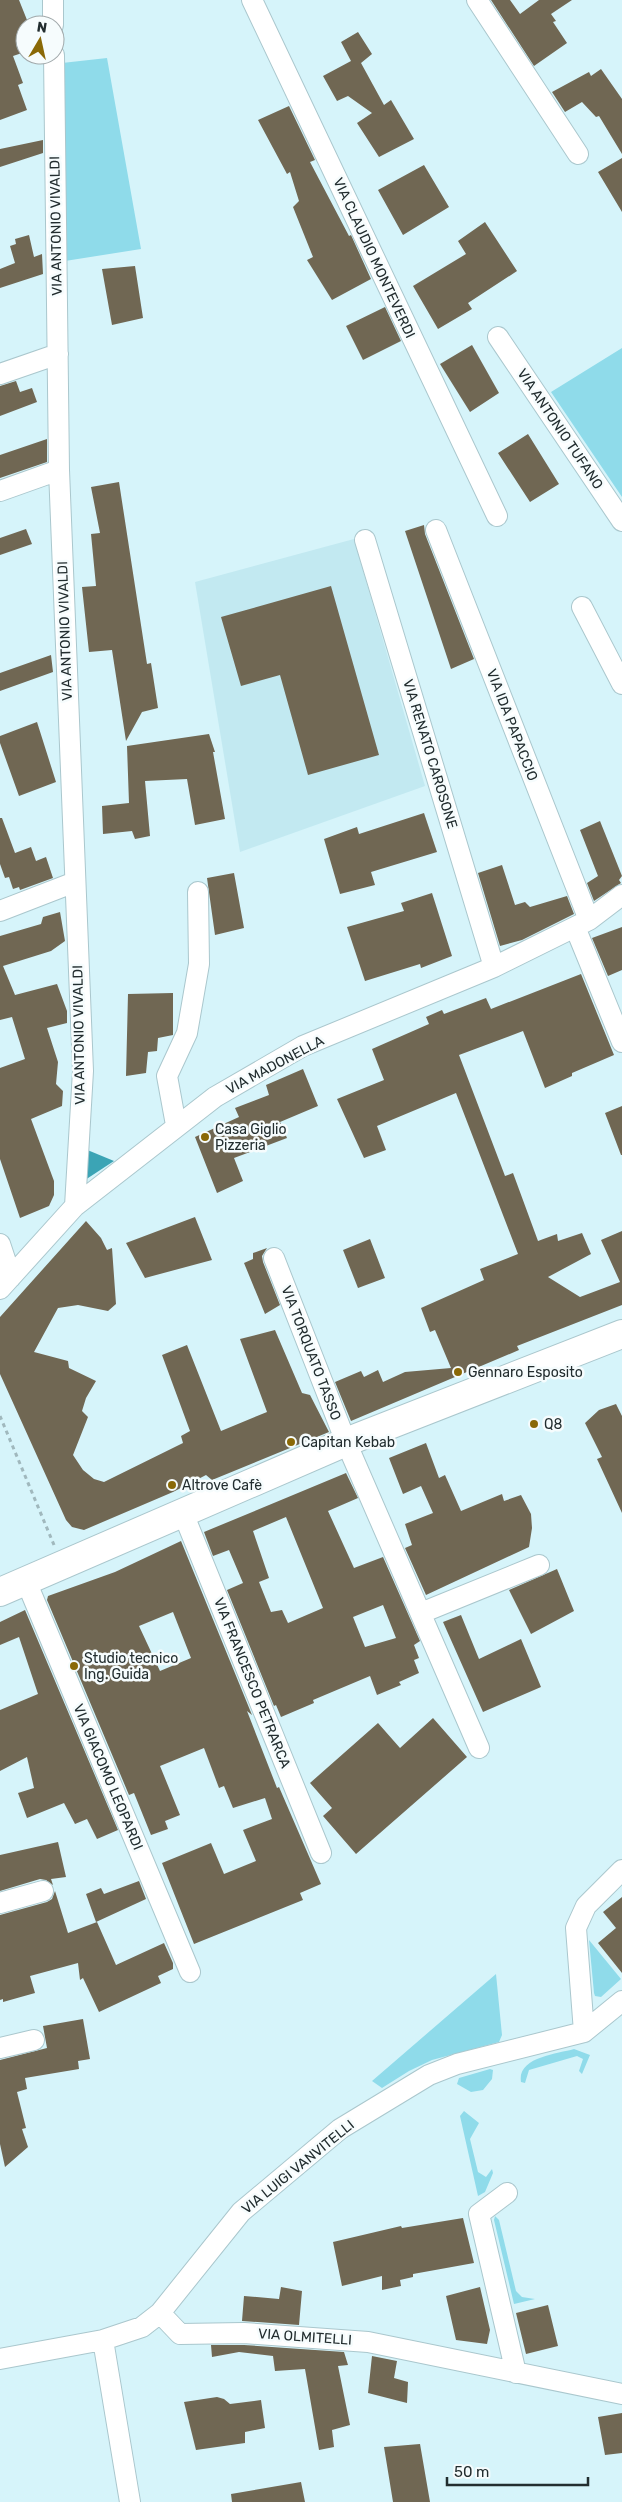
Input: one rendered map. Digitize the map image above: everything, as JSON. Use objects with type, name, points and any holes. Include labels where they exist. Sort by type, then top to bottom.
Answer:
[{"type":"main road","points":[[0,1592],[346,1442],[620,1341]]},
{"type":"street","points":[[53,0],[53,15]]},
{"type":"street","name":"VIA CLAUDIO MONTEVERDI","points":[[252,0],[497,516]]},
{"type":"street","points":[[476,0],[578,154]]},
{"type":"street","name":"VIA ANTONIO VIVALDI","points":[[54,65],[59,470],[83,1072],[75,1206]]},
{"type":"street","name":"VIA ANTONIO TUFANO","points":[[498,337],[622,522]]},
{"type":"street","points":[[0,374],[58,354]]},
{"type":"street","points":[[0,491],[59,470]]},
{"type":"street","name":"VIA IDA PAPACCIO","points":[[436,530],[582,924],[622,1042]]},
{"type":"street","name":"VIA RENATO CAROSONE","points":[[365,540],[494,967]]},
{"type":"street","points":[[582,607],[622,684]]},
{"type":"street","points":[[0,911],[75,882]]},
{"type":"street","points":[[176,1125],[167,1076],[186,1033],[199,964],[198,892]]},
{"type":"street","name":"VIA MADONELLA","points":[[6,1283],[75,1206],[176,1125],[215,1097],[303,1046],[494,967],[582,924],[622,895]]},
{"type":"street","points":[[0,1244],[6,1283]]},
{"type":"street","name":"VIA TORQUATO TASSO","points":[[274,1258],[346,1442],[479,1748]]},
{"type":"street","name":"VIA FRANCESCO PETRARCA","points":[[183,1513],[321,1853]]},
{"type":"street","points":[[421,1613],[539,1565]]},
{"type":"street","name":"VIA GIACOMO LEOPARDI","points":[[26,1582],[190,1972]]},
{"type":"street","points":[[584,2032],[576,1928],[586,1906],[622,1870]]},
{"type":"street","points":[[0,1903],[43,1891]]},
{"type":"street","name":"VIA LUIGI VANVITELLI","points":[[160,2313],[241,2212],[340,2129],[429,2075],[457,2064],[584,2032],[622,2001]]},
{"type":"street","points":[[0,2048],[34,2040]]},
{"type":"street","points":[[507,2193],[479,2214],[516,2373]]},
{"type":"street","points":[[0,2359],[103,2340],[142,2327],[160,2313]]},
{"type":"street","name":"VIA OLMITELLI","points":[[160,2313],[180,2334],[244,2333],[368,2342],[622,2394]]},
{"type":"street","points":[[103,2340],[130,2502]]},
{"type":"path","points":[[0,1416],[62,1566]]},
{"type":"shaded area","points":[[107,58],[141,249],[65,261],[62,65],[65,65],[65,63]]},
{"type":"shaded area","points":[[622,348],[622,497],[551,392]]},
{"type":"shaded area","points":[[354,539],[425,786],[240,852],[195,582]]},
{"type":"shaded area","points":[[85,1149],[114,1161],[85,1180]]},
{"type":"shaded area","points":[[589,1940],[621,1979],[601,1997],[595,1996],[594,1993]]},
{"type":"shaded area","points":[[496,1974],[502,2035],[499,2042],[432,2060],[409,2071],[382,2088],[372,2081]]},
{"type":"shaded area","points":[[574,2049],[590,2055],[582,2074],[579,2071],[583,2059],[577,2056],[529,2070],[525,2083],[521,2082],[521,2074],[525,2067],[532,2062],[549,2055]]},
{"type":"shaded area","points":[[490,2069],[493,2070],[492,2079],[483,2090],[471,2092],[457,2084],[459,2078]]},
{"type":"shaded area","points":[[464,2111],[479,2123],[470,2139],[478,2172],[486,2177],[492,2169],[493,2173],[485,2192],[478,2196],[460,2116]]},
{"type":"shaded area","points":[[495,2216],[499,2220],[516,2291],[522,2297],[535,2299],[514,2304],[494,2220]]},
{"type":"building","points":[[0,0],[19,0],[25,15],[15,15],[15,55],[13,56],[23,83],[18,85],[27,110],[0,120]]},
{"type":"building","points":[[491,0],[510,0],[520,14],[539,0],[572,0],[551,14],[556,21],[553,22],[567,43],[534,66]]},
{"type":"building","points":[[358,32],[372,54],[361,63],[384,105],[391,100],[414,139],[379,157],[357,123],[372,113],[348,96],[337,101],[323,76],[351,61],[341,42]]},
{"type":"building","points":[[601,69],[622,99],[622,154],[599,116],[596,117],[582,102],[565,112],[552,92],[589,72],[591,76]]},
{"type":"building","points":[[289,106],[315,160],[310,162],[349,236],[351,235],[371,279],[332,300],[307,260],[313,257],[293,207],[299,201],[290,172],[287,174],[258,120]]},
{"type":"building","points":[[43,140],[43,153],[0,167],[0,149]]},
{"type":"building","points":[[622,158],[622,212],[598,172]]},
{"type":"building","points":[[424,165],[449,207],[403,235],[378,190]]},
{"type":"building","points":[[485,222],[517,271],[468,303],[472,309],[438,329],[413,286],[466,254],[458,241]]},
{"type":"building","points":[[29,235],[34,257],[42,254],[43,274],[0,288],[0,269],[15,263],[10,246],[16,244],[15,239]]},
{"type":"building","points":[[135,266],[143,318],[112,325],[102,269]]},
{"type":"building","points":[[385,307],[401,341],[363,360],[346,326]]},
{"type":"building","points":[[472,345],[499,393],[470,412],[440,364]]},
{"type":"building","points":[[16,381],[20,392],[32,388],[37,402],[0,416],[0,386]]},
{"type":"building","points":[[528,434],[559,484],[530,502],[498,453]]},
{"type":"building","points":[[47,439],[47,462],[0,478],[0,455]]},
{"type":"building","points":[[119,482],[147,664],[151,663],[158,708],[142,712],[126,741],[112,650],[89,652],[82,587],[96,586],[91,534],[100,533],[91,487]]},
{"type":"building","points":[[424,525],[425,534],[474,659],[451,669],[405,531]]},
{"type":"building","points":[[26,529],[32,544],[0,555],[0,538]]},
{"type":"building","points":[[331,586],[379,755],[308,775],[280,675],[241,686],[221,617]]},
{"type":"building","points":[[51,655],[53,672],[0,691],[0,673]]},
{"type":"building","points":[[37,722],[56,782],[19,796],[0,743],[0,736]]},
{"type":"building","points":[[209,734],[215,752],[213,752],[225,819],[195,825],[187,779],[145,781],[150,836],[135,839],[132,831],[103,834],[102,806],[129,803],[127,746]]},
{"type":"building","points":[[424,813],[437,852],[371,872],[375,885],[340,894],[324,839],[357,827],[359,834]]},
{"type":"building","points":[[0,818],[2,818],[15,853],[31,847],[36,861],[46,857],[53,878],[20,890],[19,887],[13,889],[9,877],[5,878],[0,864]]},
{"type":"building","points":[[600,821],[622,876],[619,880],[621,883],[594,901],[587,883],[598,876],[580,830]]},
{"type":"building","points":[[502,865],[515,905],[525,902],[530,907],[567,896],[574,914],[522,940],[500,946],[478,873]]},
{"type":"building","points":[[234,873],[244,928],[215,935],[207,878]]},
{"type":"building","points":[[432,893],[452,956],[421,968],[420,964],[365,981],[347,927],[404,911],[401,903]]},
{"type":"building","points":[[60,912],[65,941],[51,951],[3,966],[15,995],[57,984],[67,1011],[67,1023],[47,1028],[58,1062],[56,1084],[63,1091],[62,1106],[31,1119],[54,1181],[54,1195],[49,1206],[20,1218],[0,1159],[0,1068],[25,1059],[12,1017],[0,1020],[0,936],[41,924],[43,917]]},
{"type":"building","points":[[622,927],[622,970],[608,976],[592,938]]},
{"type":"building","points":[[581,974],[614,1055],[572,1073],[572,1076],[545,1088],[523,1031],[459,1055],[505,1176],[513,1173],[538,1241],[557,1234],[558,1241],[582,1233],[591,1254],[548,1277],[580,1297],[620,1282],[601,1240],[622,1231],[622,1305],[517,1346],[519,1350],[351,1421],[335,1382],[361,1371],[364,1377],[378,1370],[383,1382],[405,1372],[451,1368],[435,1330],[430,1332],[421,1308],[484,1280],[480,1269],[518,1254],[456,1093],[377,1126],[386,1150],[364,1158],[337,1099],[384,1080],[372,1049],[429,1024],[426,1017],[442,1010],[444,1014],[486,998],[491,1009]]},
{"type":"building","points":[[173,993],[173,1035],[158,1038],[157,1051],[148,1052],[146,1073],[126,1076],[128,994]]},
{"type":"building","points":[[303,1069],[318,1106],[280,1122],[287,1138],[234,1158],[243,1181],[217,1193],[195,1137],[239,1117],[235,1108],[269,1095],[266,1085]]},
{"type":"building","points":[[622,1106],[622,1155],[621,1155],[605,1113]]},
{"type":"building","points":[[195,1217],[212,1260],[145,1278],[126,1243]]},
{"type":"building","points":[[86,1221],[101,1238],[107,1250],[112,1248],[116,1304],[108,1311],[78,1305],[58,1308],[34,1352],[68,1361],[69,1368],[96,1381],[86,1398],[82,1411],[88,1417],[73,1455],[83,1470],[94,1479],[104,1482],[183,1443],[181,1436],[190,1431],[162,1355],[187,1345],[221,1431],[267,1412],[240,1339],[275,1330],[302,1393],[310,1395],[329,1432],[212,1480],[206,1475],[173,1492],[84,1530],[72,1527],[66,1520],[0,1374],[0,1317]]},
{"type":"building","points":[[370,1239],[385,1278],[358,1288],[343,1250]]},
{"type":"building","points":[[267,1248],[262,1256],[263,1262],[280,1305],[265,1314],[244,1263],[253,1259],[253,1253]]},
{"type":"building","points":[[616,1404],[622,1416],[622,1513],[597,1459],[602,1457],[585,1423],[599,1410]]},
{"type":"building","points":[[426,1443],[439,1478],[445,1475],[461,1511],[502,1494],[504,1501],[521,1495],[531,1514],[532,1528],[529,1547],[426,1595],[405,1548],[412,1545],[405,1524],[433,1513],[421,1486],[403,1494],[389,1458]]},
{"type":"building","points":[[346,1473],[358,1498],[328,1511],[354,1568],[383,1557],[420,1641],[414,1645],[419,1658],[414,1660],[419,1673],[399,1682],[401,1685],[377,1695],[370,1676],[313,1700],[314,1703],[281,1717],[276,1705],[274,1706],[227,1590],[243,1583],[229,1550],[213,1556],[204,1532]],"holes":[[[286,1517],[323,1608],[288,1623],[282,1610],[271,1612],[259,1582],[269,1578],[253,1531]],[[383,1605],[396,1638],[365,1647],[353,1617]]]},
{"type":"building","points":[[181,1541],[252,1715],[247,1711],[277,1788],[279,1787],[321,1884],[300,1893],[303,1900],[194,1944],[162,1863],[211,1843],[224,1874],[256,1861],[243,1830],[272,1819],[265,1798],[233,1808],[224,1786],[219,1788],[204,1748],[160,1766],[180,1815],[165,1821],[168,1829],[151,1835],[134,1793],[129,1795],[47,1600],[48,1596],[115,1572]],"holes":[[[173,1612],[191,1658],[160,1671],[139,1626]]]},
{"type":"building","points":[[557,1569],[574,1611],[531,1634],[509,1590]]},
{"type":"building","points":[[25,1610],[118,1830],[97,1839],[87,1819],[75,1824],[64,1803],[27,1818],[18,1793],[34,1788],[27,1757],[0,1771],[0,1710],[38,1694],[19,1637],[0,1645],[0,1622]]},
{"type":"building","points":[[461,1615],[479,1659],[521,1639],[541,1687],[483,1712],[443,1622]]},
{"type":"building","points":[[433,1718],[467,1757],[356,1854],[323,1816],[332,1808],[310,1783],[378,1723],[400,1748]]},
{"type":"building","points":[[58,1842],[66,1877],[51,1879],[53,1885],[46,1880],[40,1879],[0,1891],[0,1855]]},
{"type":"building","points":[[139,1881],[146,1899],[96,1922],[86,1894],[101,1888],[104,1894]]},
{"type":"building","points":[[55,1891],[68,1933],[97,1922],[116,1965],[164,1943],[173,1963],[173,1969],[158,1976],[161,1983],[99,2012],[83,1978],[80,1980],[78,1963],[30,1976],[35,1993],[3,2002],[3,1999],[0,2000],[0,1915],[47,1902],[52,1899]]},
{"type":"building","points":[[622,1897],[622,1973],[598,1943],[616,1928],[603,1912]]},
{"type":"building","points":[[83,2019],[90,2059],[78,2061],[79,2069],[25,2078],[27,2089],[17,2092],[26,2128],[22,2129],[28,2147],[5,2167],[0,2144],[0,2060],[47,2048],[43,2026]]},
{"type":"building","points":[[463,2218],[474,2263],[413,2274],[413,2277],[400,2280],[401,2286],[382,2290],[382,2276],[342,2286],[333,2242],[401,2226],[402,2228]]},
{"type":"building","points":[[281,2287],[302,2291],[299,2325],[242,2321],[244,2296],[279,2299]]},
{"type":"building","points":[[480,2287],[490,2330],[487,2344],[456,2340],[446,2296]]},
{"type":"building","points":[[548,2305],[558,2346],[526,2354],[516,2313]]},
{"type":"building","points":[[211,2345],[244,2345],[344,2352],[348,2365],[338,2366],[350,2425],[332,2430],[334,2447],[319,2450],[305,2369],[275,2371],[273,2356],[239,2352],[212,2357]]},
{"type":"building","points":[[372,2356],[397,2361],[394,2378],[408,2382],[407,2403],[368,2393]]},
{"type":"building","points":[[217,2397],[224,2399],[230,2404],[261,2400],[265,2428],[245,2432],[245,2443],[196,2450],[184,2402]]},
{"type":"building","points":[[622,2413],[622,2453],[605,2455],[598,2417]]},
{"type":"building","points":[[420,2444],[430,2502],[393,2502],[384,2447]]},
{"type":"building","points":[[301,2482],[305,2502],[232,2502],[231,2494]]},
{"type":"place","name":"Casa Giglio Pizzeria","points":[[205,1137]]},
{"type":"place","name":"Gennaro Esposito","points":[[458,1372]]},
{"type":"place","name":"Q8","points":[[534,1424]]},
{"type":"place","name":"Capitan Kebab","points":[[291,1442]]},
{"type":"place","name":"Altrove Cafè","points":[[172,1485]]},
{"type":"place","name":"Studio tecnico Ing. Guida","points":[[74,1666]]}]
